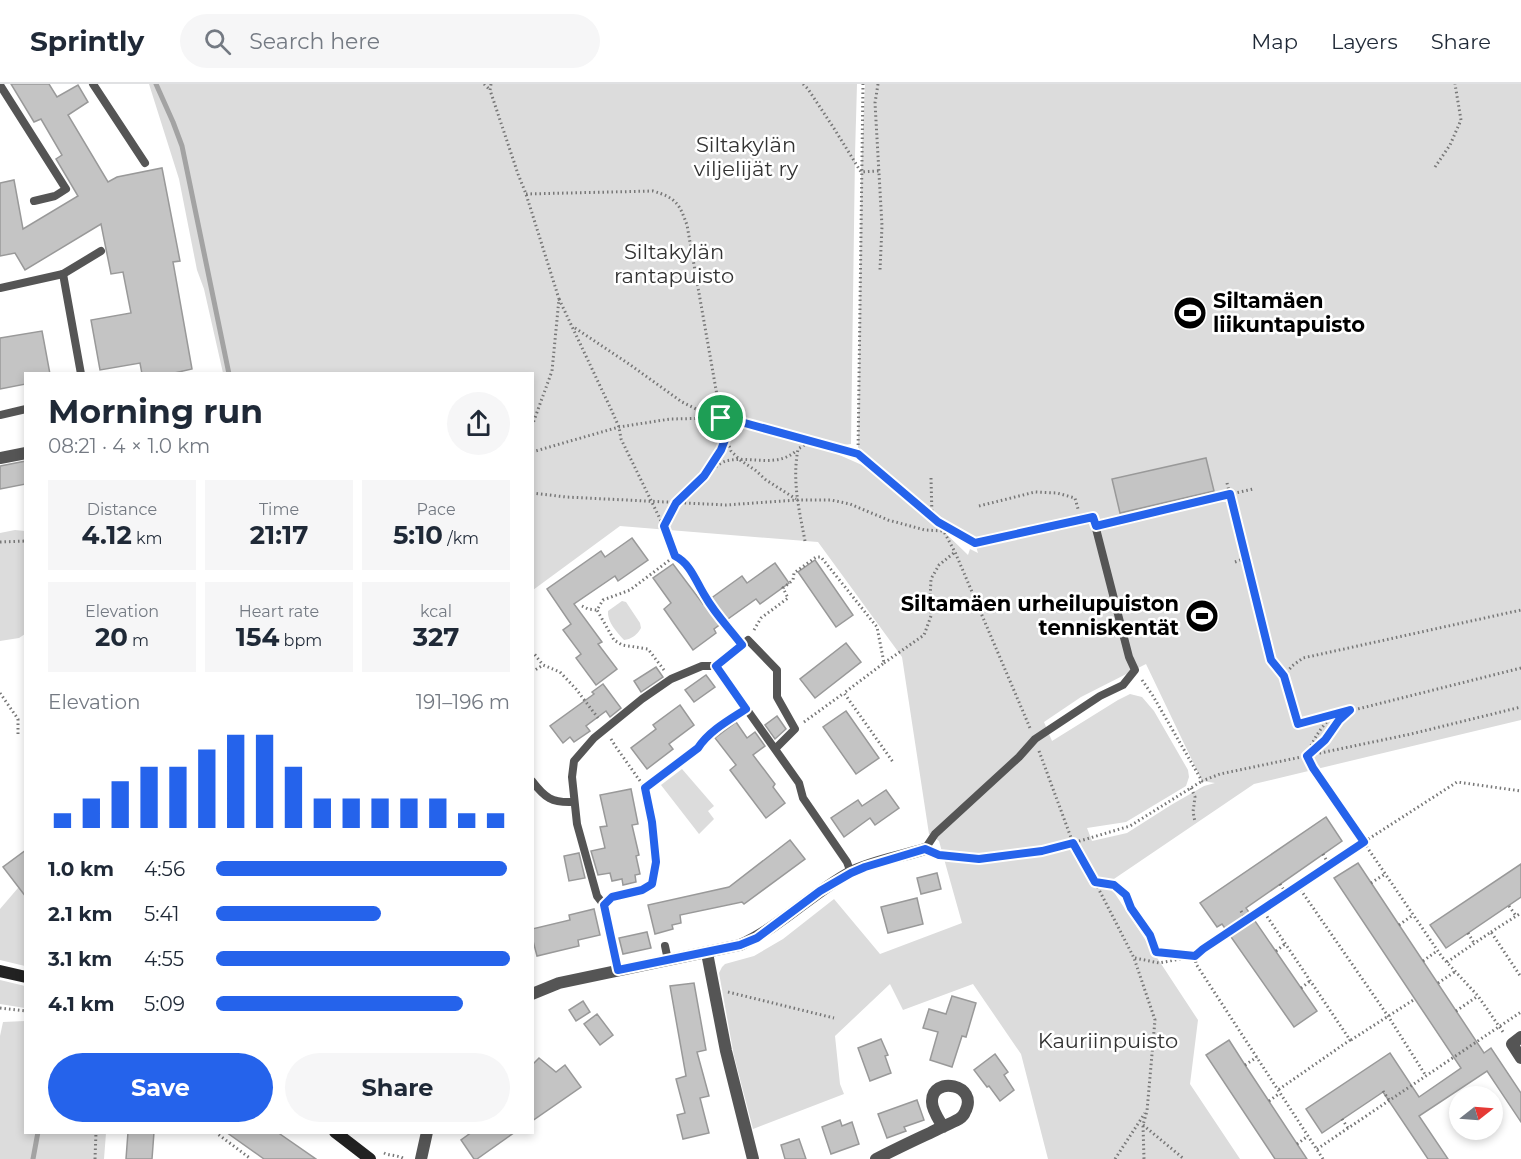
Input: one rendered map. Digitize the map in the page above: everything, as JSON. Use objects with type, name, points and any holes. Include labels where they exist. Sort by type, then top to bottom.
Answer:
[{"type":"street","points":[[0,458],[24,453]]},
{"type":"street","points":[[534,993],[559,983],[740,945],[757,938],[820,891],[851,873],[925,849]]},
{"type":"street","points":[[707,953],[726,1051],[753,1159]]},
{"type":"street","points":[[0,971],[24,977]]},
{"type":"street","points":[[1516,1041],[1521,1058]]},
{"type":"street","points":[[876,1159],[943,1127]]},
{"type":"street","points":[[338,1134],[370,1159]]},
{"type":"street","points":[[421,1159],[427,1134]]},
{"type":"lane","points":[[93,84],[145,163]]},
{"type":"lane","points":[[0,85],[66,189],[56,196],[34,201]]},
{"type":"lane","points":[[0,288],[63,274],[101,251]]},
{"type":"lane","points":[[63,274],[81,372]]},
{"type":"lane","points":[[0,415],[24,409]]},
{"type":"lane","points":[[925,849],[935,834],[1019,757],[1035,739],[1100,696],[1124,685],[1135,670],[1129,657],[1093,517],[975,543]]},
{"type":"lane","points":[[618,970],[604,905],[597,896],[577,824],[573,802],[574,761],[594,738],[642,699],[671,679],[702,666],[716,666],[745,643],[777,670],[777,698],[795,729],[775,749]]},
{"type":"lane","points":[[716,666],[799,783],[802,798],[847,862],[851,873]]},
{"type":"lane","points":[[534,783],[543,794],[552,799],[573,802]]},
{"type":"lane","points":[[665,946],[668,960]]},
{"type":"path","points":[[484,84],[490,90],[559,299],[619,427],[621,439],[664,526],[675,556],[682,560],[698,581],[705,596],[745,643],[761,618],[788,598],[783,588],[793,580],[794,573],[816,556],[821,557],[877,627],[884,663]]},
{"type":"path","points":[[490,90],[491,84]]},
{"type":"path","points":[[803,84],[861,172]]},
{"type":"path","points":[[858,454],[863,84]]},
{"type":"path","points":[[878,84],[876,103],[882,226],[880,270]]},
{"type":"path","points":[[1435,167],[1450,145],[1461,120],[1455,84]]},
{"type":"path","points":[[861,172],[880,171]]},
{"type":"path","points":[[526,194],[653,191],[669,196],[681,208],[687,225],[721,418],[731,451],[740,460],[797,500]]},
{"type":"path","points":[[534,420],[552,371],[559,299]]},
{"type":"path","points":[[573,327],[682,402],[696,409],[721,418],[858,454],[938,522],[955,552],[1035,739],[1073,843],[1134,958],[1155,1020],[1147,1111],[1143,1125],[1144,1159]]},
{"type":"path","points":[[534,451],[619,427],[670,419],[721,418]]},
{"type":"path","points":[[704,476],[721,450],[731,428],[741,422]]},
{"type":"path","points":[[664,526],[676,503],[704,476],[724,462],[777,461],[811,441]]},
{"type":"path","points":[[798,449],[795,467],[797,500],[805,541]]},
{"type":"path","points":[[931,478],[932,516]]},
{"type":"path","points":[[1227,483],[1271,660],[1284,676],[1298,724],[1521,668]]},
{"type":"path","points":[[1096,526],[1253,489]]},
{"type":"path","points":[[979,506],[1035,492],[1057,493],[1075,498],[1081,520]]},
{"type":"path","points":[[534,493],[566,497],[726,505],[831,500],[850,504],[888,520],[926,530],[944,531]]},
{"type":"path","points":[[938,522],[975,543]]},
{"type":"path","points":[[0,542],[24,541]]},
{"type":"path","points":[[795,729],[924,635],[931,615],[932,579],[939,565],[955,552]]},
{"type":"path","points":[[597,610],[603,600],[630,590],[675,556]]},
{"type":"path","points":[[1235,562],[1246,558]]},
{"type":"path","points":[[582,606],[597,610]]},
{"type":"path","points":[[597,610],[614,640],[622,645],[648,649],[671,679]]},
{"type":"path","points":[[1284,676],[1292,666],[1304,658],[1521,610]]},
{"type":"path","points":[[534,654],[543,665],[560,672],[576,689],[606,728],[616,747],[645,788],[652,822],[656,862],[652,884],[642,890],[612,897],[604,905]]},
{"type":"path","points":[[534,671],[543,665]]},
{"type":"path","points":[[1135,670],[1153,696],[1202,781]]},
{"type":"path","points":[[0,693],[18,719],[18,735]]},
{"type":"path","points":[[844,693],[893,762]]},
{"type":"path","points":[[925,849],[939,855],[979,859],[1042,851],[1130,826],[1202,781],[1220,774],[1411,734],[1521,707]]},
{"type":"path","points":[[645,788],[698,748],[714,730],[746,709]]},
{"type":"path","points":[[1307,756],[1325,740],[1339,720],[1350,710]]},
{"type":"path","points":[[1307,756],[1316,736],[1334,714]]},
{"type":"path","points":[[1307,756],[1437,951],[1478,996],[1499,1027],[1516,1041]]},
{"type":"path","points":[[1134,958],[1159,963],[1195,956],[1298,885],[1457,782],[1521,791]]},
{"type":"path","points":[[1191,788],[1195,797],[1193,812],[1195,822]]},
{"type":"path","points":[[1323,854],[1329,865]]},
{"type":"path","points":[[1371,883],[1385,874]]},
{"type":"path","points":[[1095,882],[1114,885],[1126,895],[1131,908],[1150,935],[1156,952],[1195,956]]},
{"type":"path","points":[[1280,884],[1286,893]]},
{"type":"path","points":[[1298,885],[1388,1016],[1426,1076]]},
{"type":"path","points":[[1509,906],[1516,916]]},
{"type":"path","points":[[1262,909],[1350,1040]]},
{"type":"path","points":[[1241,911],[1246,920]]},
{"type":"path","points":[[1447,962],[1521,913]]},
{"type":"path","points":[[1399,925],[1413,915]]},
{"type":"path","points":[[1491,932],[1521,977]]},
{"type":"path","points":[[1468,933],[1474,944]]},
{"type":"path","points":[[1275,951],[1285,944]]},
{"type":"path","points":[[1423,961],[1437,951]]},
{"type":"path","points":[[1195,956],[1196,964],[1323,1159]]},
{"type":"path","points":[[1438,983],[1456,971]]},
{"type":"path","points":[[1301,988],[1310,981]]},
{"type":"path","points":[[714,989],[834,1018]]},
{"type":"path","points":[[1456,1011],[1478,996]]},
{"type":"path","points":[[1269,1101],[1350,1040],[1415,999]]},
{"type":"path","points":[[0,1008],[24,1011]]},
{"type":"path","points":[[1317,1149],[1521,1012]]},
{"type":"path","points":[[1245,1065],[1257,1057]]},
{"type":"path","points":[[1383,1091],[1389,1101]]},
{"type":"path","points":[[1115,1159],[1147,1111]]},
{"type":"path","points":[[1342,1119],[1348,1128]]},
{"type":"path","points":[[1143,1125],[1184,1159]]},
{"type":"path","points":[[95,1159],[96,1134]]},
{"type":"path","points":[[218,1134],[251,1159]]},
{"type":"path","points":[[1297,1144],[1308,1136]]},
{"type":"green space","points":[[149,84],[857,84],[851,444],[837,446],[837,454],[862,465],[934,522],[968,555],[970,549],[978,553],[975,543],[858,454],[861,172],[865,84],[1521,84],[1521,720],[1254,784],[1108,883],[1198,1020],[1190,1084],[1240,1159],[1048,1159],[1021,1054],[973,984],[903,1010],[890,984],[835,1036],[840,1084],[844,1094],[753,1129],[734,1056],[719,973],[725,964],[754,956],[783,939],[834,899],[880,954],[962,923],[939,841],[929,834],[902,657],[818,542],[620,526],[534,589],[534,372],[223,372],[204,289],[197,270],[179,179]],"holes":[[[1146,664],[1202,781],[1215,783],[1204,786],[1127,833],[1092,841],[1087,828],[1126,822],[1186,786],[1189,777],[1188,770],[1154,711],[1142,697],[1130,694],[1052,741],[1044,722],[1081,697]]]},
{"type":"green space","points":[[24,531],[24,635],[19,638],[0,641],[0,533]]},
{"type":"green space","points":[[622,601],[626,602],[641,628],[634,636],[624,640],[613,627],[608,615],[608,611]]},
{"type":"green space","points":[[682,769],[714,806],[708,811],[714,819],[699,834],[661,785]]},
{"type":"green space","points":[[24,883],[24,966],[0,960],[0,909]]},
{"type":"green space","points":[[0,980],[24,986],[24,1008],[0,1004]]},
{"type":"green space","points":[[24,1021],[24,1134],[106,1134],[104,1159],[0,1159],[0,1036],[3,1022]]},
{"type":"building","points":[[11,84],[49,84],[57,97],[78,85],[88,102],[68,115],[108,182],[117,177],[162,168],[180,261],[173,262],[192,369],[179,372],[142,372],[140,363],[100,370],[91,320],[131,313],[123,272],[111,274],[101,224],[25,270],[15,253],[0,256],[0,183],[14,180],[23,229],[78,196],[56,159],[62,155],[41,119],[34,122]]},
{"type":"building","points":[[42,331],[50,372],[24,372],[24,384],[0,389],[0,338]]},
{"type":"building","points":[[1206,458],[1214,491],[1120,513],[1112,479]]},
{"type":"building","points":[[24,461],[24,484],[0,489],[0,466]]},
{"type":"building","points":[[632,538],[648,560],[618,581],[615,576],[574,604],[602,642],[598,644],[617,669],[596,685],[576,658],[581,654],[563,630],[571,624],[547,589],[601,551],[605,557]]},
{"type":"building","points":[[815,560],[853,615],[836,627],[798,572]]},
{"type":"building","points":[[775,563],[789,583],[760,604],[756,599],[714,629],[716,633],[693,650],[664,609],[671,603],[653,578],[673,564],[703,604],[742,576],[747,583]]},
{"type":"building","points":[[846,643],[861,662],[815,698],[800,679]]},
{"type":"building","points":[[656,667],[663,677],[641,692],[634,681]]},
{"type":"building","points":[[706,675],[715,687],[694,702],[685,690]]},
{"type":"building","points":[[603,684],[621,708],[610,717],[606,711],[586,726],[590,731],[574,742],[570,737],[563,743],[550,726],[594,694],[592,692]]},
{"type":"building","points":[[680,705],[694,725],[669,744],[673,749],[647,769],[631,748],[656,729],[653,725]]},
{"type":"building","points":[[846,711],[879,758],[856,774],[823,727]]},
{"type":"building","points":[[777,716],[786,729],[775,739],[765,725]]},
{"type":"building","points":[[736,722],[747,738],[755,732],[765,746],[753,755],[775,784],[773,787],[785,803],[766,818],[730,770],[736,765],[715,738]]},
{"type":"building","points":[[631,789],[638,824],[632,825],[639,855],[636,856],[640,874],[635,875],[636,882],[623,885],[622,879],[612,881],[610,873],[598,875],[591,851],[605,848],[600,827],[607,826],[600,795]]},
{"type":"building","points":[[886,790],[899,808],[875,825],[870,818],[844,837],[831,818],[858,800],[862,806]]},
{"type":"building","points":[[1326,817],[1342,841],[1246,908],[1317,1011],[1294,1027],[1222,924],[1217,927],[1200,903]]},
{"type":"building","points":[[790,840],[805,859],[744,904],[742,902],[680,915],[681,923],[672,925],[673,929],[655,934],[648,905],[729,887]]},
{"type":"building","points":[[24,851],[24,894],[3,867]]},
{"type":"building","points":[[579,853],[585,878],[569,881],[564,856]]},
{"type":"building","points":[[1358,863],[1484,1053],[1491,1048],[1521,1093],[1521,1122],[1503,1095],[1503,1086],[1497,1086],[1487,1071],[1464,1086],[1449,1086],[1449,1096],[1419,1116],[1448,1159],[1428,1159],[1383,1092],[1322,1133],[1306,1109],[1390,1053],[1419,1097],[1461,1068],[1334,878]]},
{"type":"building","points":[[1521,864],[1521,897],[1446,948],[1430,925]]},
{"type":"building","points":[[937,873],[941,889],[921,894],[917,878]]},
{"type":"building","points":[[917,898],[923,924],[888,933],[881,907]]},
{"type":"building","points":[[594,909],[600,935],[578,940],[579,946],[537,956],[534,929],[570,920],[569,915]]},
{"type":"building","points":[[647,932],[651,948],[623,954],[619,938]]},
{"type":"building","points":[[694,983],[706,1050],[697,1052],[709,1096],[700,1098],[709,1133],[683,1139],[677,1115],[685,1113],[676,1079],[686,1076],[670,986]]},
{"type":"building","points":[[952,996],[976,1003],[966,1037],[962,1036],[952,1067],[930,1060],[938,1032],[923,1028],[929,1009],[946,1014]]},
{"type":"building","points":[[583,1001],[590,1012],[576,1021],[569,1010]]},
{"type":"building","points":[[597,1014],[613,1035],[600,1045],[584,1024]]},
{"type":"building","points":[[881,1039],[888,1055],[885,1056],[891,1073],[870,1081],[858,1048]]},
{"type":"building","points":[[1229,1040],[1307,1159],[1275,1159],[1206,1055]]},
{"type":"building","points":[[995,1054],[1008,1072],[1004,1075],[1014,1090],[1000,1101],[974,1070]]},
{"type":"building","points":[[539,1058],[556,1072],[565,1065],[581,1087],[534,1120],[534,1063]]},
{"type":"building","points":[[917,1100],[924,1120],[904,1127],[906,1131],[887,1138],[878,1114]]},
{"type":"building","points":[[840,1120],[842,1126],[852,1122],[859,1144],[831,1154],[822,1127]]},
{"type":"building","points":[[128,1134],[154,1134],[152,1159],[126,1159]]},
{"type":"building","points":[[229,1134],[280,1134],[316,1159],[264,1159]]},
{"type":"building","points":[[469,1134],[512,1134],[477,1159],[474,1159],[461,1140]]},
{"type":"building","points":[[799,1139],[806,1159],[785,1159],[781,1145]]},
{"type":"waterway","points":[[156,84],[182,146],[229,372]]},
{"type":"waterway","points":[[33,1159],[38,1134]]},
{"type":"place","name":"Siltamäen liikuntapuisto","points":[[1190,313]]},
{"type":"place","name":"Siltamäen urheilupuiston tenniskentät","points":[[1202,616]]},
{"type":"route","points":[[721,418],[858,454],[938,522],[975,543],[1093,517],[1096,526],[1230,494],[1271,660],[1284,676],[1298,724],[1350,710],[1339,720],[1325,740],[1307,756],[1364,842],[1195,956],[1156,952],[1150,935],[1131,908],[1126,895],[1114,885],[1095,882],[1073,843],[1042,851],[979,859],[939,855],[925,849],[851,873],[820,891],[757,938],[740,945],[618,970],[604,905],[612,897],[642,890],[652,884],[656,862],[652,822],[645,788],[698,748],[714,730],[746,709],[716,666],[742,645],[705,596],[698,581],[682,560],[675,556],[664,526],[676,503],[704,476],[721,450],[726,437],[721,418]]},
{"type":"park label","name":"Siltakylän viljelijät ry","points":[[746,157]]},
{"type":"park label","name":"Siltakylän rantapuisto","points":[[674,264]]},
{"type":"park label","name":"Kauriinpuisto","points":[[1108,1041]]}]
